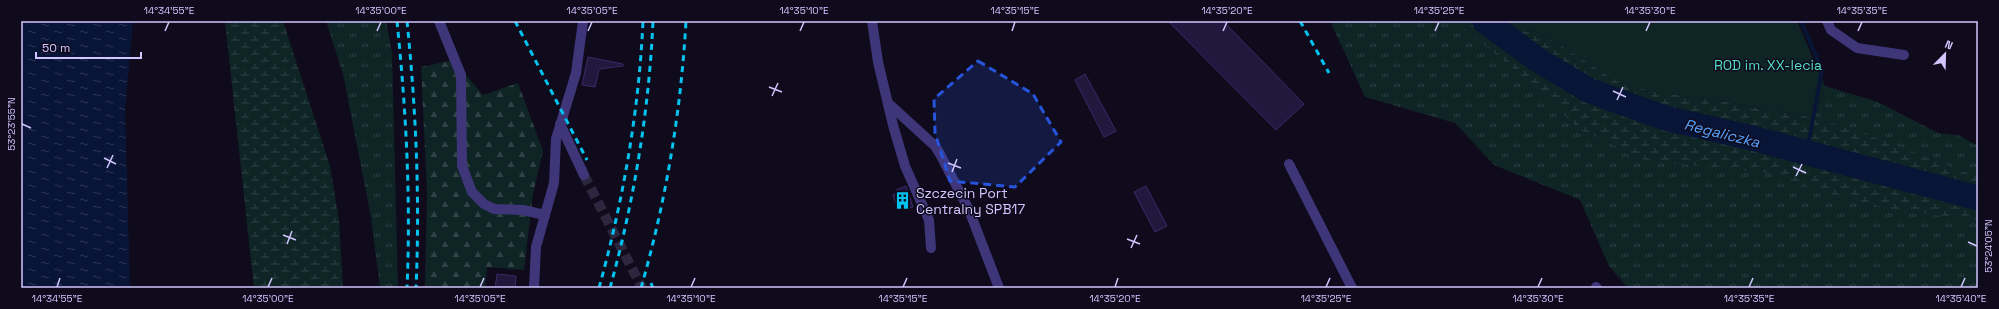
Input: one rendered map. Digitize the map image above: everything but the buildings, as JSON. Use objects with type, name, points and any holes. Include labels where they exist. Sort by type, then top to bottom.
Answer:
[{"type":"lane","points":[[440,21],[461,75],[462,166],[472,192],[484,204],[494,208],[523,210],[545,215]]},
{"type":"lane","points":[[534,288],[534,260],[554,183],[555,150],[560,124],[576,73],[583,21]]},
{"type":"lane","points":[[872,21],[878,62],[903,160],[929,220],[931,248]]},
{"type":"lane","points":[[1827,21],[1831,30],[1857,48],[1904,55]]},
{"type":"lane","points":[[888,102],[934,146],[940,154],[969,210],[999,288]]},
{"type":"lane","points":[[560,124],[584,175]]},
{"type":"lane","points":[[1289,164],[1352,288]]},
{"type":"highlighted area","points":[[978,61],[1033,94],[1061,142],[1015,187],[950,181],[935,133],[934,99]]},
{"type":"green space","points":[[225,21],[283,21],[330,166],[339,220],[343,288],[254,288]]},
{"type":"green space","points":[[326,21],[386,21],[392,52],[398,288],[380,288],[371,217],[343,74]]},
{"type":"green space","points":[[1330,21],[1505,21],[1514,29],[1520,29],[1680,95],[1815,118],[1825,86],[1878,102],[1938,133],[1958,135],[1978,146],[1978,288],[1628,288],[1609,266],[1580,200],[1494,165],[1455,123],[1365,97]]},
{"type":"green space","points":[[1452,21],[1505,21],[1514,29],[1536,32],[1558,43],[1580,58],[1655,92],[1726,102],[1815,118],[1874,137],[1978,177],[1978,220],[1900,211],[1837,196],[1763,172],[1647,161],[1579,129],[1531,83],[1480,41]]},
{"type":"green space","name":"ROD im. XX-lecia","points":[[1505,21],[1797,21],[1825,86],[1815,118],[1726,102],[1655,92],[1628,85],[1608,76],[1558,43],[1536,32],[1514,29]]},
{"type":"green space","points":[[453,60],[483,95],[518,83],[543,151],[533,194],[524,270],[487,267],[485,288],[425,288],[427,192],[421,67]]},
{"type":"water","points":[[21,21],[133,21],[125,110],[130,288],[21,288]]},
{"type":"waterway","name":"Regaliczka","points":[[1485,21],[1538,60],[1590,91],[1665,118],[1748,137],[1978,198]]},
{"type":"waterway","points":[[1801,21],[1822,70],[1807,151]]},
{"type":"tunnel","points":[[584,175],[642,288]]},
{"type":"railway","points":[[397,21],[407,154],[407,288]]},
{"type":"railway","points":[[407,21],[413,88],[416,154],[418,221],[416,288]]},
{"type":"railway","points":[[515,21],[587,160]]},
{"type":"railway","points":[[599,288],[608,255],[622,189],[634,122],[643,21]]},
{"type":"railway","points":[[610,288],[619,255],[639,156],[648,88],[653,21]]},
{"type":"railway","points":[[641,288],[658,222],[671,156],[684,55],[686,21]]},
{"type":"railway","points":[[1300,21],[1329,73]]},
{"type":"railway","points":[[651,283],[653,288]]},
{"type":"place","name":"Szczecin Port Centralny SPB17","points":[[903,201]]}]
